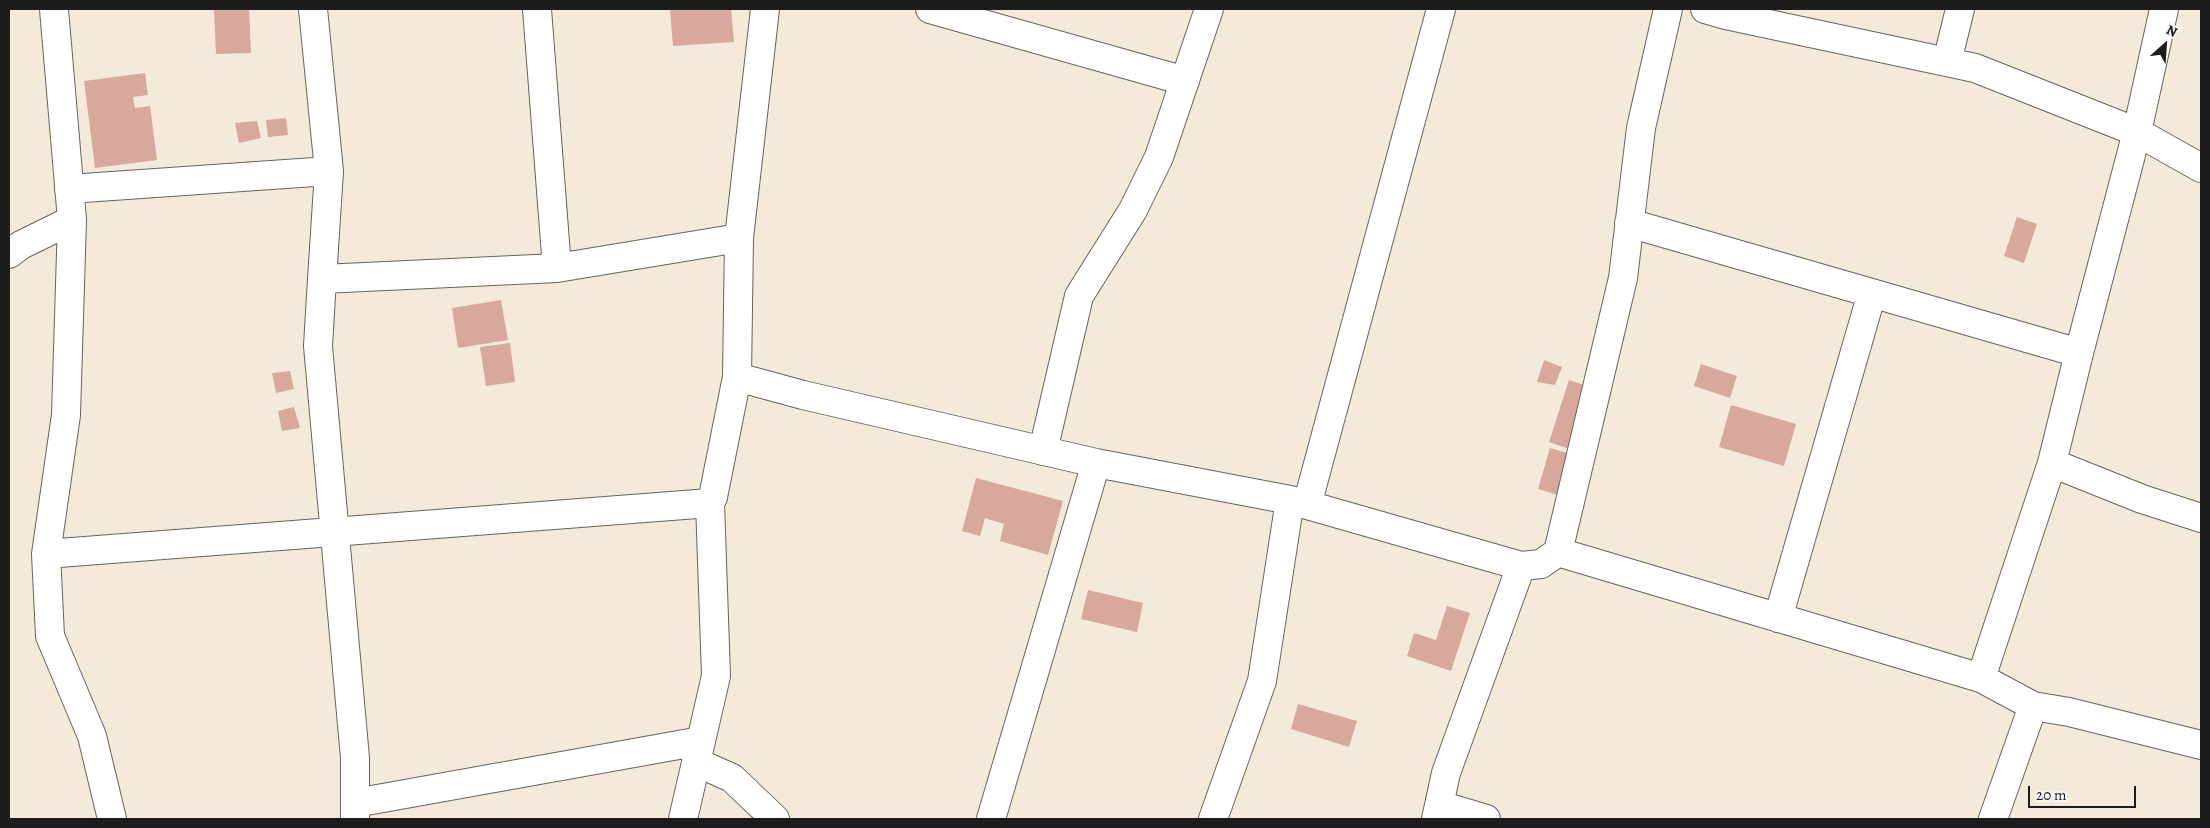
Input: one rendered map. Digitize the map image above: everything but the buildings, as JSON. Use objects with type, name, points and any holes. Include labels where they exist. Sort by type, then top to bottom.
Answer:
[{"type":"street","points":[[54,9],[72,220],[66,415],[46,554],[50,636],[92,736],[112,819]]},
{"type":"street","points":[[313,9],[329,171],[318,346],[355,758],[355,811],[698,752],[732,778],[775,819]]},
{"type":"street","points":[[537,9],[557,268]]},
{"type":"street","points":[[683,819],[716,676],[710,503],[714,497],[737,377],[739,238],[765,9]]},
{"type":"street","points":[[930,9],[1185,81]]},
{"type":"street","points":[[1043,450],[1079,296],[1133,210],[1159,157],[1209,9]]},
{"type":"street","points":[[1213,819],[1262,680],[1299,502],[1441,9]]},
{"type":"street","points":[[737,377],[803,395],[1096,463],[1299,502],[1522,566],[1541,564],[1558,552],[1623,278],[1641,128],[1668,9]]},
{"type":"street","points":[[1946,62],[1960,9]]},
{"type":"street","points":[[1981,678],[2052,463],[2079,353],[2138,132],[2164,9]]},
{"type":"street","points":[[1719,11],[1975,68],[2138,132],[2201,168]]},
{"type":"street","points":[[69,189],[329,171]]},
{"type":"street","points":[[9,254],[22,245],[72,220]]},
{"type":"street","points":[[1629,223],[2079,353]]},
{"type":"street","points":[[322,279],[557,268],[739,238]]},
{"type":"street","points":[[1778,618],[1872,293]]},
{"type":"street","points":[[992,819],[1096,463]]},
{"type":"street","points":[[2052,463],[2142,499],[2201,518]]},
{"type":"street","points":[[46,554],[710,503]]},
{"type":"street","points":[[1558,552],[1981,678],[2033,706],[2069,712],[2201,745]]},
{"type":"street","points":[[1486,819],[1438,812],[1446,773],[1522,566]]},
{"type":"street","points":[[1993,819],[2033,706]]}]
